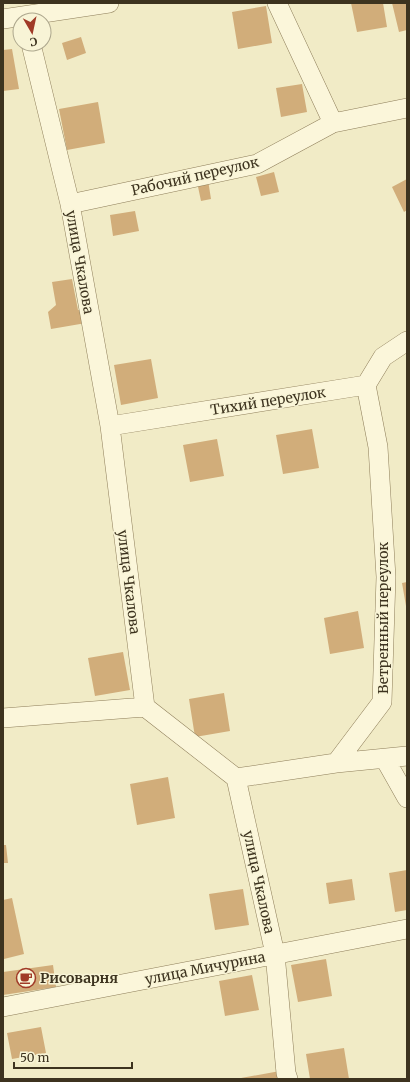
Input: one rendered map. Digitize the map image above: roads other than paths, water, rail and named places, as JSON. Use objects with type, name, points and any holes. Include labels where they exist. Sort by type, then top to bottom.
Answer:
[{"type":"street","points":[[32,12],[109,3]]},
{"type":"street","points":[[277,3],[333,123]]},
{"type":"street","name":"улица Чкалова","points":[[33,52],[70,204],[110,426],[145,707]]},
{"type":"street","name":"Рабочий переулок","points":[[70,204],[257,164],[333,123],[407,108]]},
{"type":"street","points":[[366,385],[383,358],[407,341]]},
{"type":"street","name":"Тихий переулок","points":[[110,426],[366,385]]},
{"type":"street","name":"Ветренный переулок","points":[[336,763],[382,702],[386,577],[378,447],[366,385]]},
{"type":"street","points":[[3,718],[145,707],[236,778],[336,763],[407,756]]},
{"type":"street","points":[[385,759],[407,798]]},
{"type":"street","name":"улица Чкалова","points":[[236,778],[275,954],[286,1073],[288,1079]]},
{"type":"street","name":"улица Мичурина","points":[[3,1007],[407,929]]},
{"type":"place","name":"Рисоварня","points":[[26,978]]}]
